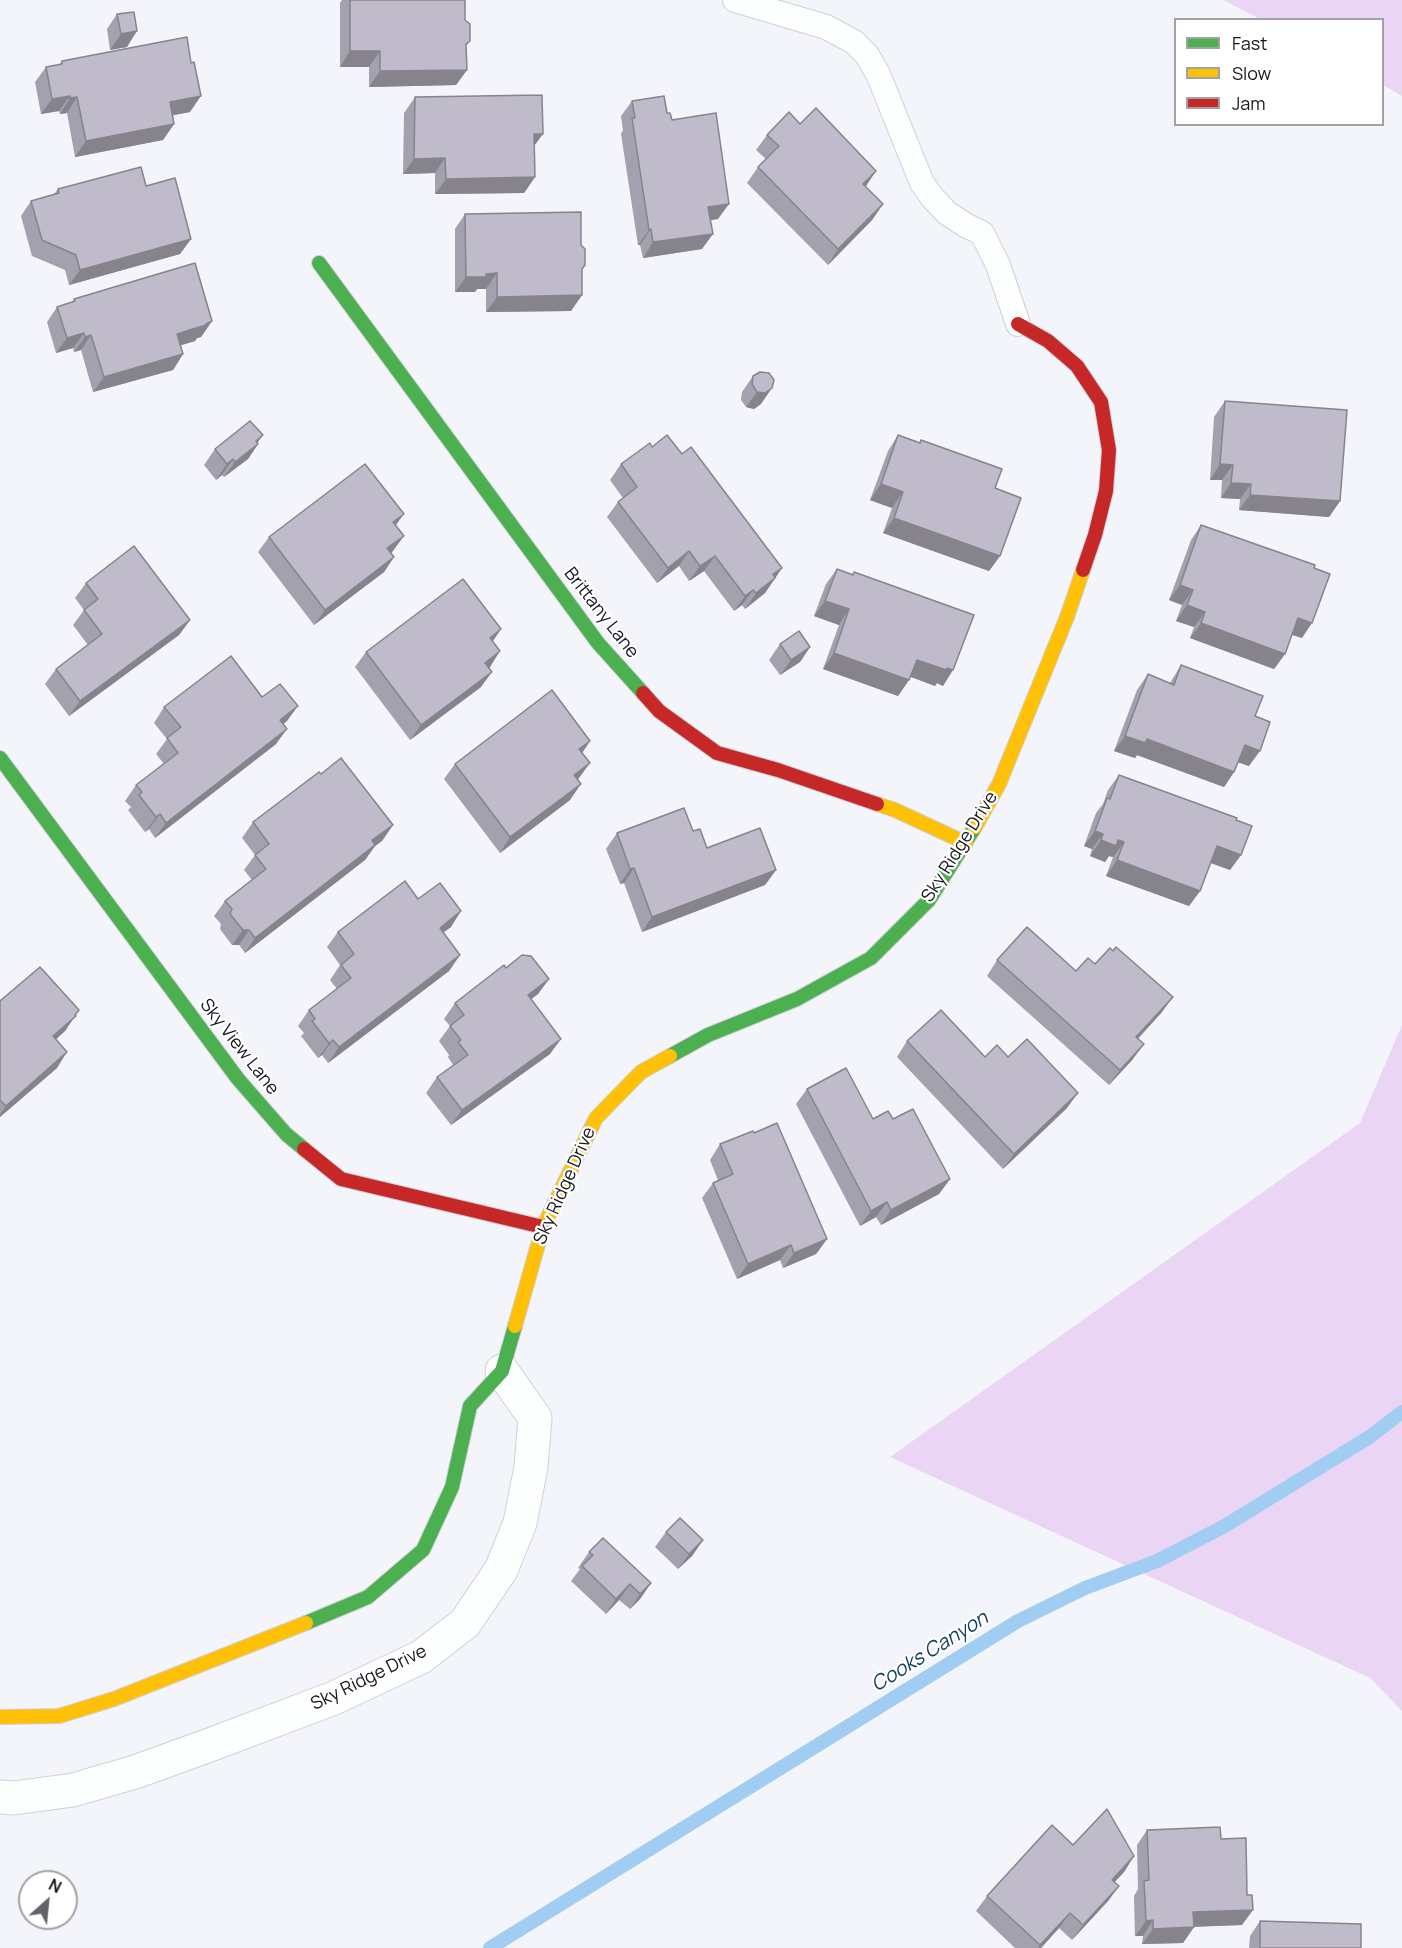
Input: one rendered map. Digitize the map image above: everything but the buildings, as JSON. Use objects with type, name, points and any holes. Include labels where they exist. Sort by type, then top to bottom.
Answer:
[{"type":"street","name":"Brittany Lane","points":[[319,263],[598,643],[659,711],[717,753],[778,770],[895,810],[966,843]]},
{"type":"street","name":"Sky Ridge Drive","points":[[0,1717],[58,1716],[114,1700],[368,1597],[423,1550],[452,1486],[470,1406],[501,1371],[543,1227],[596,1118],[641,1072],[708,1035],[797,999],[872,958],[929,900],[966,843],[999,784],[1067,617],[1095,535],[1106,490],[1109,450],[1101,402],[1077,366],[1048,341],[1018,324]]},
{"type":"street","name":"Sky View Lane","points":[[0,758],[238,1079],[286,1134],[341,1179],[543,1227]]},
{"type":"street","name":"Sky Ridge Drive","points":[[0,1797],[14,1798],[74,1790],[135,1772],[207,1746],[334,1698],[410,1662],[465,1623],[501,1570],[520,1523],[531,1467],[535,1418],[501,1371]]},
{"type":"lane","points":[[735,0],[826,27],[854,42],[867,55],[878,74],[922,183],[947,213],[982,233],[998,265],[1018,324]]},
{"type":"shaded area","points":[[1223,0],[1402,0],[1402,96],[1384,86],[1384,18],[1258,18]]},
{"type":"shaded area","points":[[1402,1025],[1402,1711],[1370,1678],[890,1457],[1360,1123]]},
{"type":"waterway","name":"Cooks Canyon","points":[[490,1948],[1018,1621],[1085,1588],[1157,1561],[1223,1527],[1371,1436],[1402,1412]]},
{"type":"traffic: fast","points":[[319,263],[598,643],[643,693]]},
{"type":"traffic: fast","points":[[0,758],[238,1079],[286,1134],[304,1149]]},
{"type":"traffic: fast","points":[[670,1056],[708,1035],[797,999],[871,958],[929,900],[975,827]]},
{"type":"traffic: fast","points":[[306,1623],[368,1597],[423,1550],[452,1487],[470,1406],[502,1371],[515,1326]]},
{"type":"traffic: slow","points":[[975,827],[999,784],[1067,617],[1083,570]]},
{"type":"traffic: slow","points":[[877,804],[966,843]]},
{"type":"traffic: slow","points":[[515,1326],[543,1227],[596,1118],[641,1072],[670,1056]]},
{"type":"traffic: slow","points":[[0,1717],[59,1716],[114,1699],[306,1623]]},
{"type":"traffic: jam","points":[[1018,324],[1048,341],[1077,366],[1101,402],[1109,450],[1106,491],[1083,570]]},
{"type":"traffic: jam","points":[[643,693],[659,711],[717,753],[778,770],[877,804]]},
{"type":"traffic: jam","points":[[304,1149],[341,1179],[543,1227]]}]
